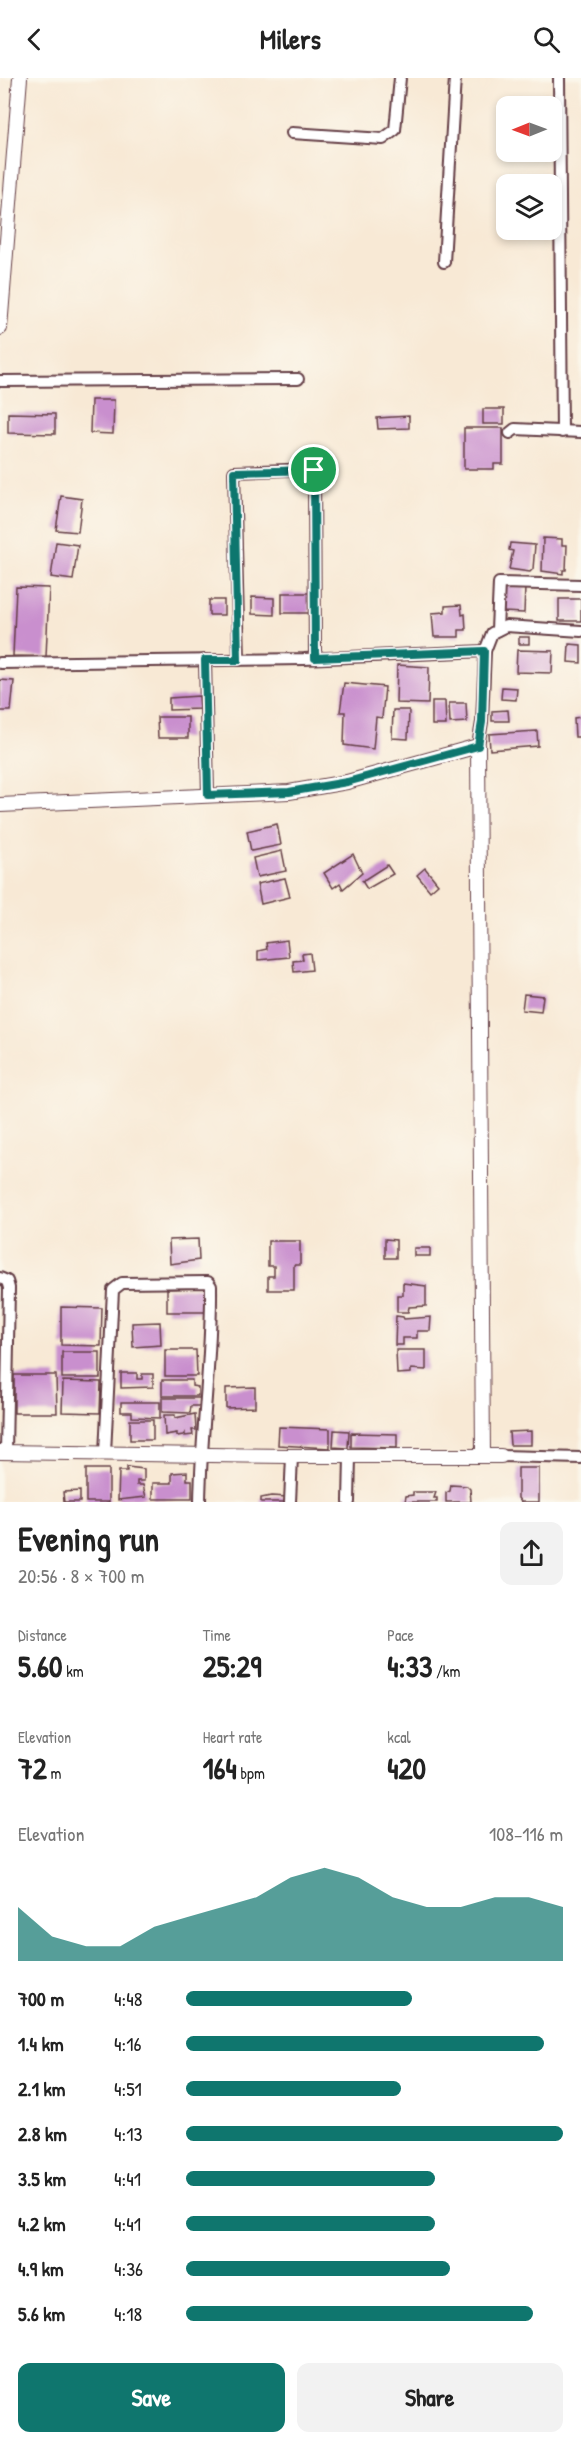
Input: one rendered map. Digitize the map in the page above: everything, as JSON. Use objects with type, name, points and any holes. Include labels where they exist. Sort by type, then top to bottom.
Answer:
[{"type":"street","points":[[0,328],[20,78]]},
{"type":"street","points":[[292,133],[383,139],[389,137],[395,130],[400,78]]},
{"type":"street","points":[[444,262],[455,78]]},
{"type":"street","points":[[559,78],[562,432]]},
{"type":"street","points":[[0,381],[298,379]]},
{"type":"street","points":[[510,433],[515,429],[581,432]]},
{"type":"street","points":[[238,660],[234,472],[314,470],[315,658]]},
{"type":"street","points":[[497,630],[499,583],[581,585]]},
{"type":"street","points":[[483,1456],[478,746],[482,722],[484,651],[488,639],[497,630],[506,626],[581,632]]},
{"type":"street","points":[[0,663],[238,660],[484,651]]},
{"type":"street","points":[[205,660],[208,795]]},
{"type":"street","points":[[0,805],[289,792],[347,782],[478,746]]},
{"type":"street","points":[[0,1278],[6,1281],[9,1288],[3,1452],[581,1458]]},
{"type":"street","points":[[105,1453],[113,1290],[122,1283],[208,1282],[211,1286],[212,1325],[201,1455],[200,1502]]},
{"type":"street","points":[[349,1502],[350,1455]]},
{"type":"street","points":[[290,1502],[292,1456]]},
{"type":"building","points":[[91,400],[114,400],[113,434],[90,433]]},
{"type":"building","points":[[483,409],[504,409],[504,424],[483,424]]},
{"type":"building","points":[[8,413],[55,414],[55,434],[8,433]]},
{"type":"building","points":[[409,416],[409,428],[378,429],[377,418]]},
{"type":"building","points":[[464,428],[503,428],[503,464],[494,464],[494,469],[464,469]]},
{"type":"building","points":[[61,496],[82,499],[78,532],[56,530]]},
{"type":"building","points":[[543,538],[562,539],[562,545],[567,545],[566,570],[563,570],[563,574],[542,571]]},
{"type":"building","points":[[56,542],[78,545],[73,580],[51,577]]},
{"type":"building","points":[[510,543],[535,545],[533,569],[530,572],[509,569],[513,551],[509,550]]},
{"type":"building","points":[[504,586],[525,587],[524,613],[503,612]]},
{"type":"building","points":[[16,587],[49,588],[46,657],[13,656]]},
{"type":"building","points":[[282,593],[309,593],[309,613],[282,613]]},
{"type":"building","points":[[252,597],[274,598],[274,615],[252,614]]},
{"type":"building","points":[[559,599],[581,599],[581,621],[559,621]]},
{"type":"building","points":[[209,600],[224,600],[224,615],[209,615]]},
{"type":"building","points":[[461,605],[462,615],[465,614],[466,630],[459,630],[459,637],[434,637],[432,613],[445,612],[445,606]]},
{"type":"building","points":[[519,637],[529,637],[529,644],[519,644]]},
{"type":"building","points":[[569,644],[581,645],[581,663],[568,662]]},
{"type":"building","points":[[517,650],[553,651],[552,673],[516,672]]},
{"type":"building","points":[[397,665],[429,667],[428,704],[396,703]]},
{"type":"building","points":[[0,680],[14,681],[11,711],[0,711]]},
{"type":"building","points":[[344,683],[385,687],[382,718],[376,717],[373,749],[344,745],[345,712],[340,712]]},
{"type":"building","points":[[502,687],[517,688],[516,700],[501,699]]},
{"type":"building","points":[[199,696],[200,709],[169,710],[169,698]]},
{"type":"building","points":[[432,701],[445,701],[446,725],[432,725]]},
{"type":"building","points":[[449,703],[466,703],[467,722],[450,723]]},
{"type":"building","points":[[393,710],[409,710],[408,739],[392,738]]},
{"type":"building","points":[[508,710],[509,721],[492,721],[492,711]]},
{"type":"building","points":[[157,717],[188,717],[188,738],[158,738]]},
{"type":"building","points":[[581,717],[581,737],[575,737],[574,718]]},
{"type":"building","points":[[537,731],[538,746],[490,750],[489,734]]},
{"type":"building","points":[[277,824],[281,845],[251,851],[247,831]]},
{"type":"building","points":[[282,851],[286,871],[257,877],[253,858]]},
{"type":"building","points":[[353,854],[362,873],[343,889],[340,883],[333,888],[324,873]]},
{"type":"building","points":[[387,865],[393,874],[367,889],[362,881]]},
{"type":"building","points":[[425,868],[438,884],[430,891],[417,875]]},
{"type":"building","points":[[285,878],[290,897],[261,904],[257,884]]},
{"type":"building","points":[[287,940],[289,957],[258,960],[258,951],[267,949],[266,943]]},
{"type":"building","points":[[310,953],[312,970],[294,972],[293,961],[303,960],[302,954]]},
{"type":"building","points":[[524,994],[543,996],[541,1012],[522,1010]]},
{"type":"building","points":[[198,1239],[199,1260],[170,1264],[169,1240]]},
{"type":"building","points":[[385,1239],[396,1240],[396,1258],[385,1258]]},
{"type":"building","points":[[268,1241],[300,1241],[300,1265],[294,1265],[294,1290],[268,1290],[268,1276],[274,1276],[274,1266],[268,1266]]},
{"type":"building","points":[[414,1248],[430,1248],[430,1256],[414,1256]]},
{"type":"building","points":[[403,1283],[426,1286],[426,1306],[409,1307],[408,1312],[397,1312],[397,1295],[403,1295]]},
{"type":"building","points":[[206,1288],[207,1312],[167,1312],[167,1289]]},
{"type":"building","points":[[61,1307],[102,1308],[101,1346],[61,1345]]},
{"type":"building","points":[[396,1316],[404,1319],[431,1317],[430,1331],[417,1331],[417,1338],[403,1338],[403,1345],[395,1345]]},
{"type":"building","points":[[160,1322],[161,1345],[133,1347],[132,1323]]},
{"type":"building","points":[[165,1350],[196,1350],[197,1376],[165,1376]]},
{"type":"building","points":[[396,1350],[426,1350],[426,1370],[411,1369],[411,1373],[397,1374]]},
{"type":"building","points":[[62,1352],[100,1352],[100,1378],[62,1378]]},
{"type":"building","points":[[121,1373],[137,1373],[137,1379],[142,1379],[142,1374],[153,1374],[153,1387],[121,1388]]},
{"type":"building","points":[[14,1375],[56,1375],[57,1413],[14,1413]]},
{"type":"building","points":[[162,1380],[192,1380],[192,1386],[198,1387],[198,1396],[162,1396]]},
{"type":"building","points":[[63,1381],[101,1382],[100,1413],[62,1412]]},
{"type":"building","points":[[255,1387],[255,1407],[226,1408],[226,1388]]},
{"type":"building","points":[[162,1398],[201,1398],[201,1406],[191,1406],[190,1413],[162,1412]]},
{"type":"building","points":[[121,1402],[160,1402],[160,1418],[132,1417],[132,1412],[121,1412]]},
{"type":"building","points":[[195,1414],[196,1430],[192,1430],[193,1435],[185,1436],[185,1433],[177,1436],[177,1433],[165,1435],[164,1415],[175,1415],[175,1418]]},
{"type":"building","points":[[130,1420],[153,1420],[153,1440],[130,1440]]},
{"type":"building","points":[[279,1427],[330,1429],[330,1448],[278,1445]]},
{"type":"building","points":[[334,1430],[349,1431],[348,1448],[333,1447]]},
{"type":"building","points":[[531,1431],[531,1445],[510,1445],[509,1432]]},
{"type":"building","points":[[351,1433],[397,1434],[397,1448],[351,1447]]},
{"type":"building","points":[[127,1467],[144,1469],[144,1481],[137,1481],[137,1485],[143,1485],[146,1497],[118,1500],[119,1471],[127,1471]]},
{"type":"building","points":[[518,1468],[539,1468],[539,1502],[521,1502],[518,1498]]},
{"type":"building","points":[[86,1469],[109,1469],[109,1502],[86,1502]]},
{"type":"building","points":[[187,1472],[187,1480],[192,1480],[192,1499],[153,1499],[153,1483],[172,1483],[172,1473]]},
{"type":"building","points":[[451,1485],[467,1486],[470,1489],[471,1502],[446,1502],[446,1493],[450,1491]]},
{"type":"building","points":[[80,1491],[80,1502],[64,1502],[63,1492]]},
{"type":"building","points":[[413,1492],[436,1492],[434,1498],[437,1498],[437,1502],[405,1502],[406,1496],[413,1495]]},
{"type":"building","points":[[287,1497],[287,1502],[261,1502],[261,1498]]},
{"type":"route","points":[[314,470],[315,658],[484,651],[485,677],[478,746],[347,782],[289,792],[208,795],[205,660],[238,660],[234,472],[314,470]]}]
